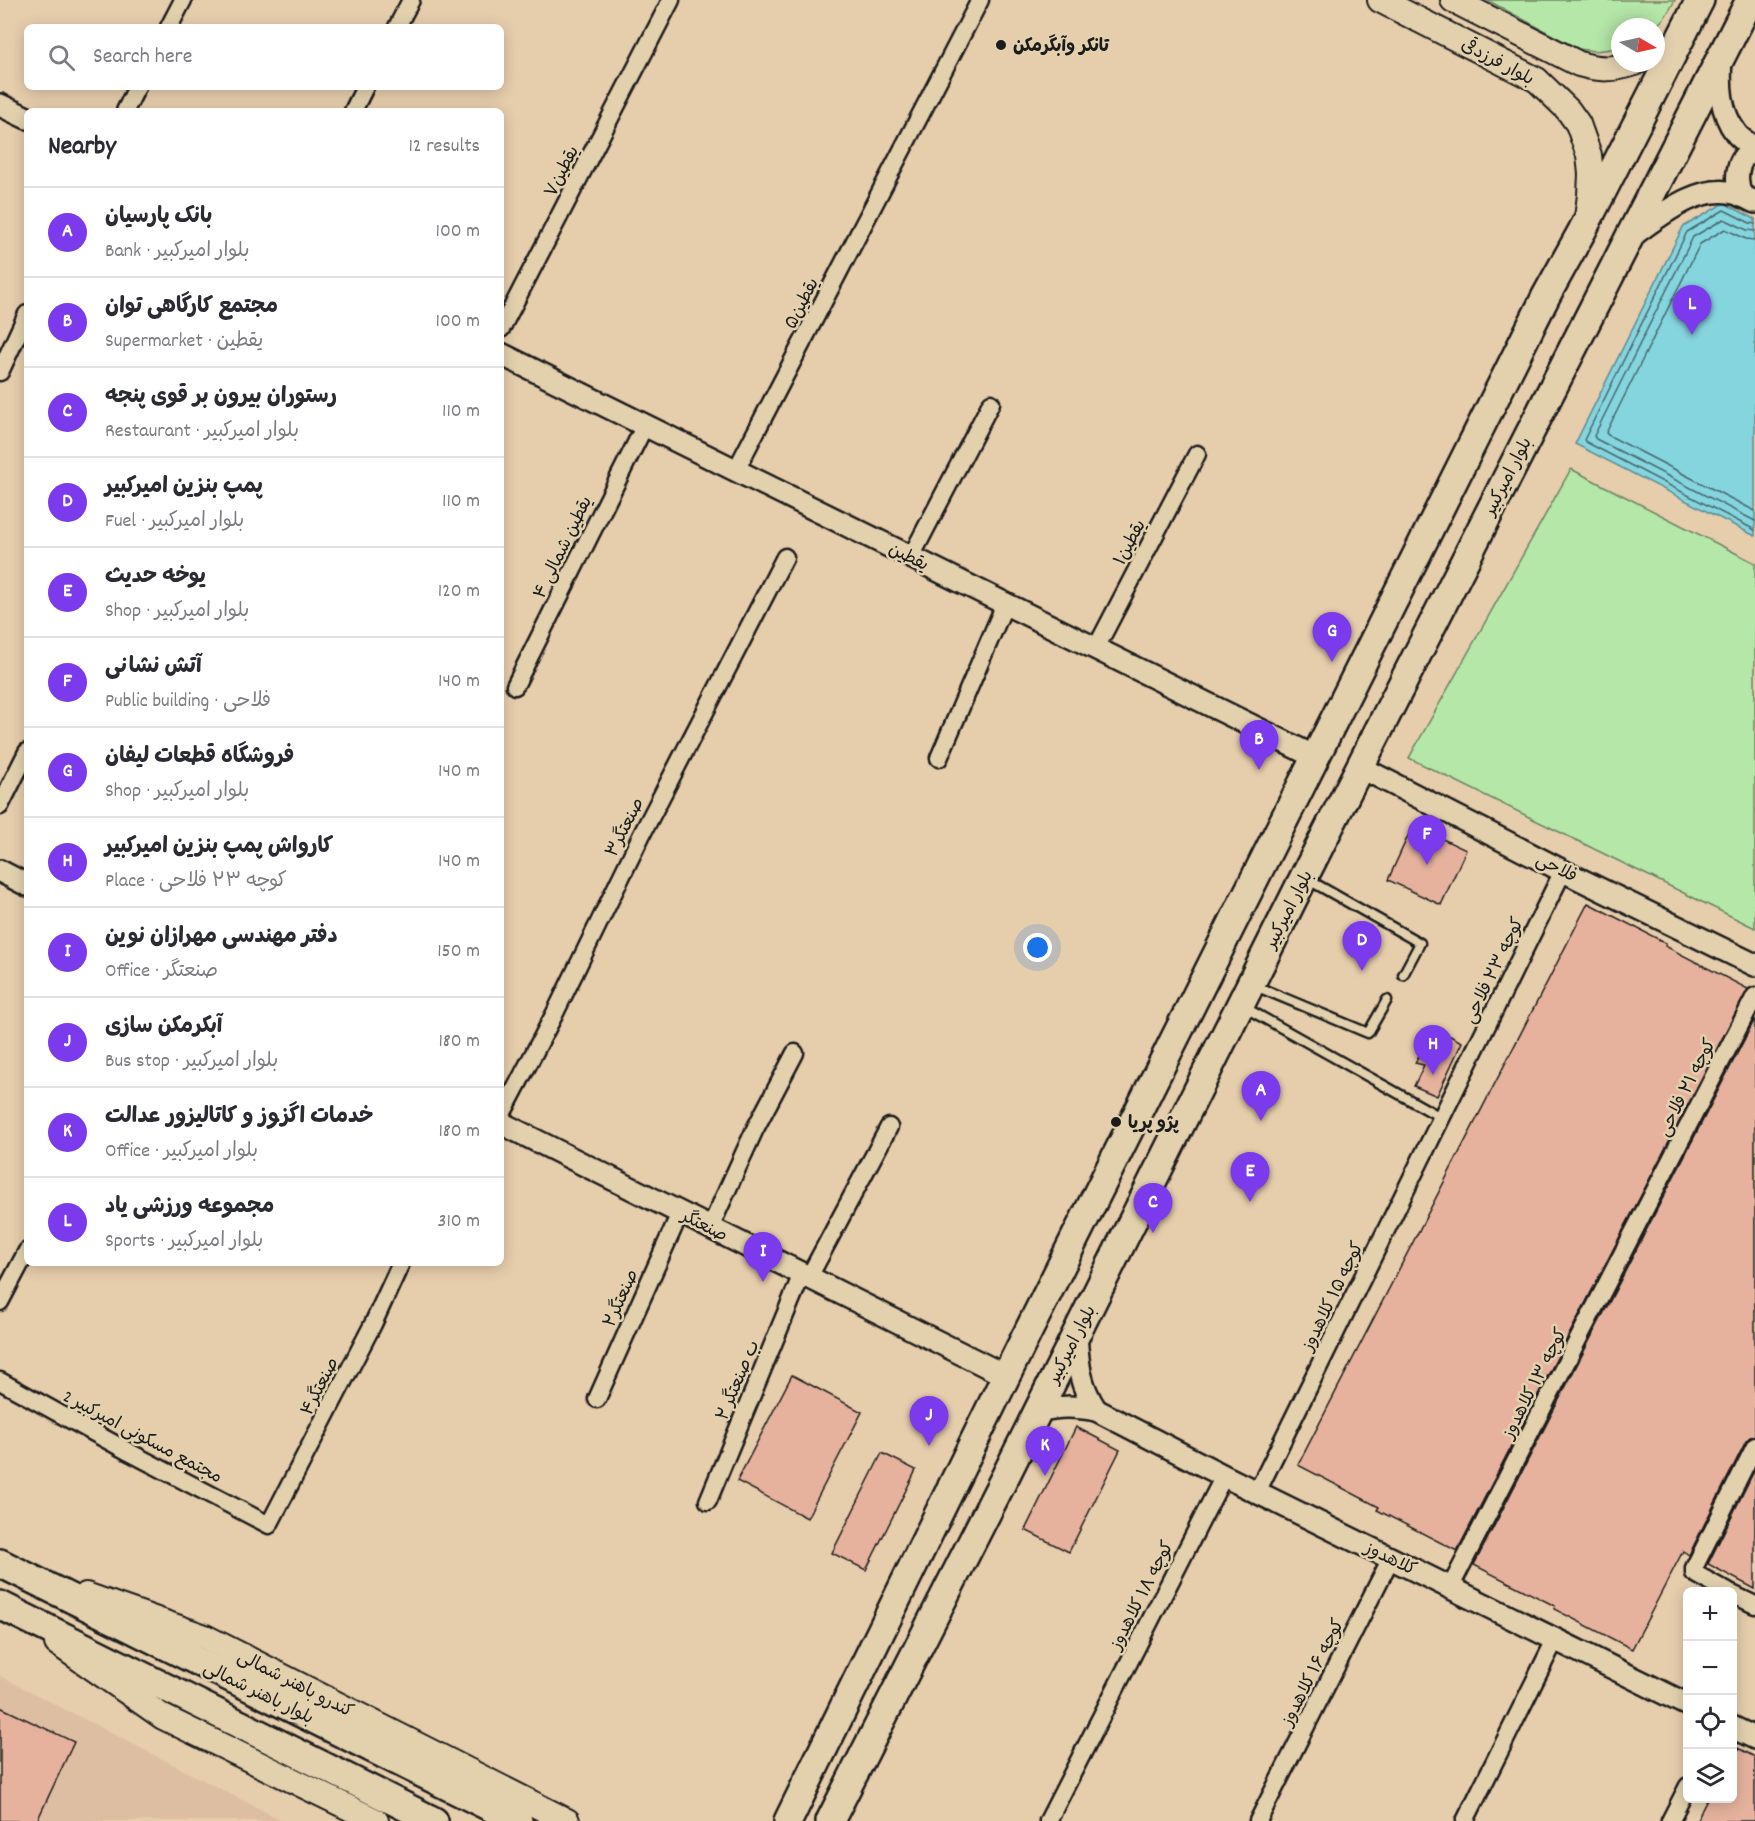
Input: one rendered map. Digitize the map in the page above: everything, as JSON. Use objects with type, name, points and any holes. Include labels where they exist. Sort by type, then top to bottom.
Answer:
[{"type":"main road","name":"بلوار فرزدقی","points":[[1380,0],[1537,80],[1568,110],[1578,124],[1589,155],[1591,174],[1586,223]]},
{"type":"main road","name":"بلوار فرزدقی","points":[[1453,0],[1579,64],[1599,69],[1611,68]]},
{"type":"main road","points":[[778,1821],[793,1811],[1006,1376],[1546,296],[1700,0]]},
{"type":"main road","name":"بلوار امیرکبیر","points":[[830,1820],[1038,1411],[1304,877],[1750,0]]},
{"type":"main road","points":[[1665,45],[1685,28]]},
{"type":"main road","points":[[1537,80],[1553,82],[1560,79],[1564,73],[1564,61],[1551,51]]},
{"type":"main road","name":"بلوار باهنر شمالی","points":[[7,1567],[518,1821]]},
{"type":"main road","name":"کندرو باهنر شمالی","points":[[7,1567],[205,1637],[567,1821]]},
{"type":"main road","points":[[4,1607],[163,1717],[376,1821]]},
{"type":"main road","name":"بلوار باهنر شمالی","points":[[4,1607],[434,1821]]},
{"type":"main road","points":[[890,1612],[926,1632]]},
{"type":"street","points":[[171,24],[183,0]]},
{"type":"street","points":[[399,24],[411,0]]},
{"type":"street","name":"یقطین۷","points":[[504,323],[671,0]]},
{"type":"street","name":"یقطین۵","points":[[736,470],[980,0]]},
{"type":"street","points":[[1721,57],[1719,79],[1727,118],[1737,135],[1755,149]]},
{"type":"street","points":[[126,108],[135,90]]},
{"type":"street","points":[[354,108],[364,90]]},
{"type":"street","points":[[0,105],[24,117]]},
{"type":"street","points":[[1748,199],[1738,186],[1739,165],[1745,154],[1755,149]]},
{"type":"street","points":[[1630,237],[1671,208],[1696,197],[1712,192],[1737,194],[1748,199]]},
{"type":"street","points":[[0,372],[24,320]]},
{"type":"street","name":"یقطین","points":[[504,355],[1317,758]]},
{"type":"street","points":[[911,557],[991,403]]},
{"type":"street","name":"یقطین شمالی ۴","points":[[515,686],[645,425]]},
{"type":"street","name":"یقطین۱","points":[[1096,648],[1197,454]]},
{"type":"street","name":"صنعتگر۳","points":[[504,1110],[554,1016],[648,823],[785,557]]},
{"type":"street","points":[[939,758],[1005,604]]},
{"type":"street","points":[[0,806],[24,758]]},
{"type":"street","name":"فلاحی","points":[[1360,767],[1563,871],[1755,965]]},
{"type":"street","points":[[0,871],[24,883]]},
{"type":"street","name":"کوچه ۲۳ فلاحی","points":[[1442,1118],[1563,871]]},
{"type":"street","name":"کوچه ۲۱ فلاحی","points":[[1652,1195],[1755,996]]},
{"type":"street","points":[[710,1228],[755,1129],[795,1053]]},
{"type":"street","name":"کوچه ۱۵ کلاهدوز","points":[[1257,1492],[1442,1118]]},
{"type":"street","name":"صنعتگر","points":[[504,1125],[1006,1376]]},
{"type":"street","name":"۲ ب صنعتگر","points":[[708,1501],[805,1276],[889,1127]]},
{"type":"street","name":"کوچه ۱۳ کلاهدوز","points":[[1450,1588],[1652,1195]]},
{"type":"street","name":"صنعتگر۲","points":[[597,1399],[680,1213]]},
{"type":"street","points":[[0,1302],[24,1257]]},
{"type":"street","name":"صنعتگر۴","points":[[269,1525],[373,1324],[400,1266]]},
{"type":"street","points":[[1076,1334],[1081,1382],[1096,1410]]},
{"type":"street","name":"مجتمع مسکونی امیرکبیر 2","points":[[0,1381],[269,1525]]},
{"type":"street","name":"کلاهدوز","points":[[1038,1411],[1073,1406],[1096,1410],[1224,1476],[1683,1703]]},
{"type":"street","points":[[1719,1587],[1694,1573],[1694,1568],[1755,1446]]},
{"type":"street","name":"کوچه ۱۸ کلاهدوز","points":[[1048,1821],[1224,1476]]},
{"type":"street","name":"کوچه ۱۶ کلاهدوز","points":[[1258,1821],[1391,1558]]},
{"type":"street","points":[[1737,1596],[1755,1605]]},
{"type":"street","points":[[1465,1821],[1555,1640]]},
{"type":"street","points":[[1737,1729],[1755,1738]]},
{"type":"street","points":[[1670,1821],[1683,1796]]},
{"type":"lane","points":[[1304,877],[1420,943],[1403,975]]},
{"type":"lane","points":[[1245,995],[1442,1118]]},
{"type":"lane","points":[[1245,995],[1368,1034],[1387,1000]]},
{"type":"shaded area","points":[[0,1676],[283,1821],[0,1821]]},
{"type":"green space","points":[[1487,0],[1675,0],[1664,18],[1611,18],[1611,49],[1595,51],[1579,49]]},
{"type":"green space","points":[[1571,469],[1755,563],[1755,928],[1409,758]]},
{"type":"water","points":[[1724,203],[1755,219],[1755,536],[1575,444],[1683,227]]},
{"type":"building","points":[[1413,825],[1466,850],[1441,905],[1388,880]]},
{"type":"building","points":[[1588,903],[1748,989],[1457,1551],[1377,1510],[1379,1507],[1298,1465]]},
{"type":"building","points":[[1755,1019],[1755,1436],[1746,1441],[1689,1555],[1683,1551],[1632,1649],[1554,1609],[1555,1606],[1474,1565]]},
{"type":"building","points":[[1448,1035],[1462,1042],[1437,1096],[1414,1086],[1424,1065],[1415,1063],[1423,1048]]},
{"type":"building","points":[[792,1375],[862,1412],[807,1518],[737,1481]]},
{"type":"building","points":[[1076,1427],[1120,1450],[1069,1552],[1025,1530]]},
{"type":"building","points":[[882,1453],[916,1470],[866,1570],[832,1553]]},
{"type":"building","points":[[1755,1469],[1755,1589],[1708,1564]]},
{"type":"building","points":[[0,1707],[74,1742],[37,1821],[0,1821]]},
{"type":"building","points":[[1737,1748],[1755,1757],[1755,1821],[1696,1821],[1705,1803],[1737,1803]]},
{"type":"place","name":"تانکر وآبگرمکن","points":[[1001,45]]},
{"type":"place","name":"مجموعه ورزشی یاد","points":[[1692,335]]},
{"type":"place","name":"فروشگاه قطعات لیفان","points":[[1332,662]]},
{"type":"place","name":"مجتمع کارگاهی توان","points":[[1259,770]]},
{"type":"place","name":"آتش نشانی","points":[[1427,865]]},
{"type":"place","name":"پمپ بنزین امیرکبیر","points":[[1362,971]]},
{"type":"place","name":"کارواش پمپ بنزین امیرکبیر","points":[[1433,1075]]},
{"type":"place","name":"بانک پارسیان","points":[[1261,1121]]},
{"type":"place","name":"پژو پریا","points":[[1116,1122]]},
{"type":"place","name":"یوخه حدیث","points":[[1250,1202]]},
{"type":"place","name":"رستوران بیرون بر قوی پنجه","points":[[1153,1233]]},
{"type":"place","name":"دفتر مهندسی مهرازان نوین","points":[[763,1282]]},
{"type":"place","name":"آبکرمکن سازی","points":[[929,1446]]},
{"type":"place","name":"خدمات اگزوز و کاتالیزور عدالت","points":[[1045,1476]]}]
